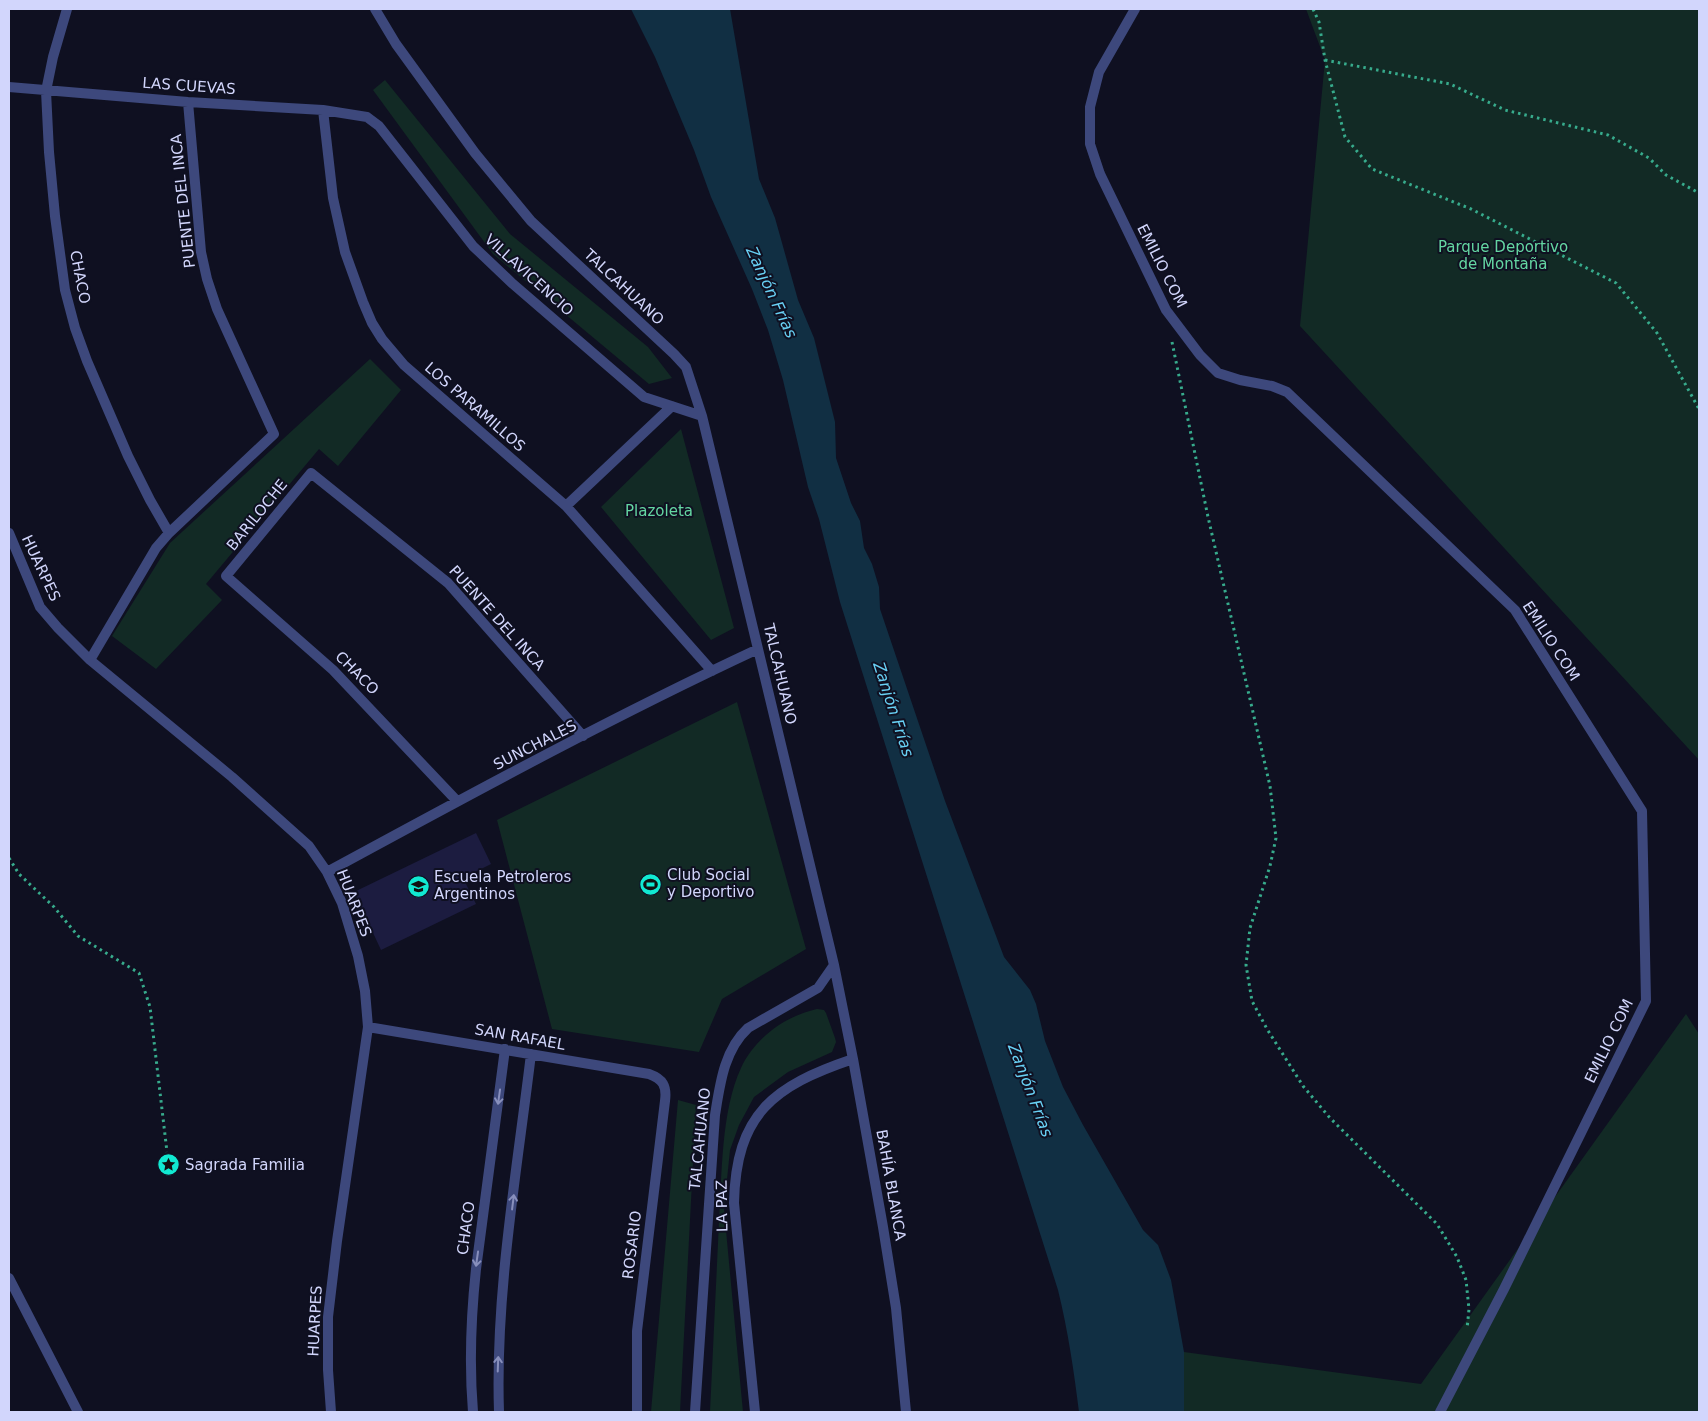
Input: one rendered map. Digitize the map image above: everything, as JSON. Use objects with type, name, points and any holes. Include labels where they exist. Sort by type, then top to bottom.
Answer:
[{"type":"street","name":"CHACO","points":[[67,9],[53,57],[46,91],[49,152],[59,252],[65,290],[75,328],[87,361],[128,456],[169,533]]},
{"type":"street","name":"TALCAHUANO","points":[[375,9],[396,44],[475,153],[532,222],[686,367],[702,416],[834,965],[818,988],[748,1028],[740,1035],[728,1057],[723,1072],[715,1115],[695,1412]]},
{"type":"street","name":"EMILIO COM","points":[[1134,9],[1099,72],[1090,108],[1090,144],[1100,174],[1166,310],[1200,355],[1218,373],[1240,380],[1272,386],[1287,392],[1515,610],[1642,811],[1646,1001],[1504,1289],[1440,1412]]},
{"type":"street","name":"LAS CUEVAS","points":[[9,87],[188,102],[323,110],[367,117]]},
{"type":"street","name":"PUENTE DEL INCA","points":[[169,533],[274,434],[217,309],[207,278],[201,252],[188,102]]},
{"type":"street","name":"LOS PARAMILLOS","points":[[323,110],[331,179],[345,252],[362,302],[382,339],[404,365],[566,506],[712,671]]},
{"type":"street","name":"VILLAVICENCIO","points":[[367,117],[379,126],[473,246],[513,284],[644,397],[702,416]]},
{"type":"street","points":[[566,506],[672,406]]},
{"type":"street","name":"PUENTE DEL INCA","points":[[311,473],[448,583],[583,736]]},
{"type":"street","name":"BARILOCHE","points":[[226,576],[311,473]]},
{"type":"street","name":"HUARPES","points":[[9,533],[40,607],[58,628],[90,660],[232,778],[309,846],[327,872],[342,903],[358,956],[365,991],[368,1027],[328,1317],[328,1370],[332,1412]]},
{"type":"street","points":[[90,660],[156,548],[169,533]]},
{"type":"street","name":"CHACO","points":[[226,576],[334,670],[457,801]]},
{"type":"street","name":"SUNCHALES","points":[[327,872],[457,801],[758,649]]},
{"type":"street","name":"BAHÍA BLANCA","points":[[834,965],[883,1227],[896,1308],[906,1412]]},
{"type":"street","name":"SAN RAFAEL","points":[[368,1027],[649,1074],[657,1077],[664,1083]]},
{"type":"street","name":"CHACO","points":[[473,1412],[472,1303],[505,1049]]},
{"type":"street","points":[[499,1412],[498,1377],[501,1302],[531,1054]]},
{"type":"street","name":"LA PAZ","points":[[755,1412],[734,1204],[735,1177],[742,1146],[752,1122],[762,1108],[780,1093],[816,1072],[853,1059]]},
{"type":"street","name":"ROSARIO","points":[[637,1412],[637,1331],[666,1092],[664,1083]]},
{"type":"street","points":[[9,1278],[78,1412]]},
{"type":"path","points":[[1313,9],[1319,22],[1325,60],[1345,137],[1372,170],[1471,209],[1616,283],[1657,333],[1699,409]]},
{"type":"path","points":[[1325,60],[1450,84],[1505,110],[1608,135],[1649,158],[1666,175],[1699,193]]},
{"type":"path","points":[[1171,338],[1208,517],[1270,786],[1274,817],[1276,838],[1270,866],[1250,928],[1246,965],[1252,1001],[1267,1029],[1308,1092],[1330,1118],[1438,1224],[1457,1257],[1466,1280],[1469,1309],[1466,1335]]},
{"type":"path","points":[[9,858],[19,874],[54,907],[78,936],[139,973],[150,1007],[167,1152]]},
{"type":"green space","name":"Parque Deportivo de Montaña","points":[[1306,9],[1699,9],[1699,760],[1300,326],[1325,60]]},
{"type":"green space","points":[[385,80],[510,234],[648,347],[672,378],[649,384],[493,254],[373,90]]},
{"type":"green space","points":[[370,359],[401,390],[338,466],[319,449],[206,584],[222,600],[156,669],[112,636],[170,543]]},
{"type":"green space","name":"Plazoleta","points":[[681,429],[734,628],[711,640],[601,507]]},
{"type":"green space","name":"Club Social y Deportivo","points":[[737,702],[806,949],[722,999],[699,1052],[552,1029],[497,820]]},
{"type":"green space","points":[[817,1009],[824,1010],[826,1013],[835,1038],[836,1042],[832,1052],[788,1072],[754,1097],[739,1125],[730,1150],[724,1209],[743,1412],[710,1412],[722,1164],[726,1123],[734,1085],[747,1057],[763,1038],[772,1030],[794,1017]]},
{"type":"green space","points":[[1686,1014],[1699,1034],[1699,1412],[1184,1412],[1184,1352],[1421,1384]]},
{"type":"green space","points":[[678,1100],[696,1105],[680,1412],[651,1412]]},
{"type":"water","name":"Zanjón Frías","points":[[631,9],[730,9],[759,179],[775,218],[798,300],[814,338],[835,422],[836,458],[851,503],[860,521],[864,548],[872,564],[879,587],[880,609],[945,801],[1004,957],[1030,990],[1036,1004],[1045,1041],[1063,1087],[1083,1125],[1143,1230],[1158,1245],[1171,1280],[1184,1352],[1184,1412],[1079,1412],[1065,1321],[1058,1290],[840,602],[819,519],[808,487],[783,380],[768,330],[711,197],[694,150],[655,57]]},
{"type":"building","points":[[476,833],[491,864],[463,878],[476,904],[381,950],[354,892]]},
{"type":"place","name":"Club Social y Deportivo","points":[[651,884]]},
{"type":"place","name":"Escuela Petroleros Argentinos","points":[[418,886]]},
{"type":"place","name":"Sagrada Familia","points":[[169,1165]]}]
